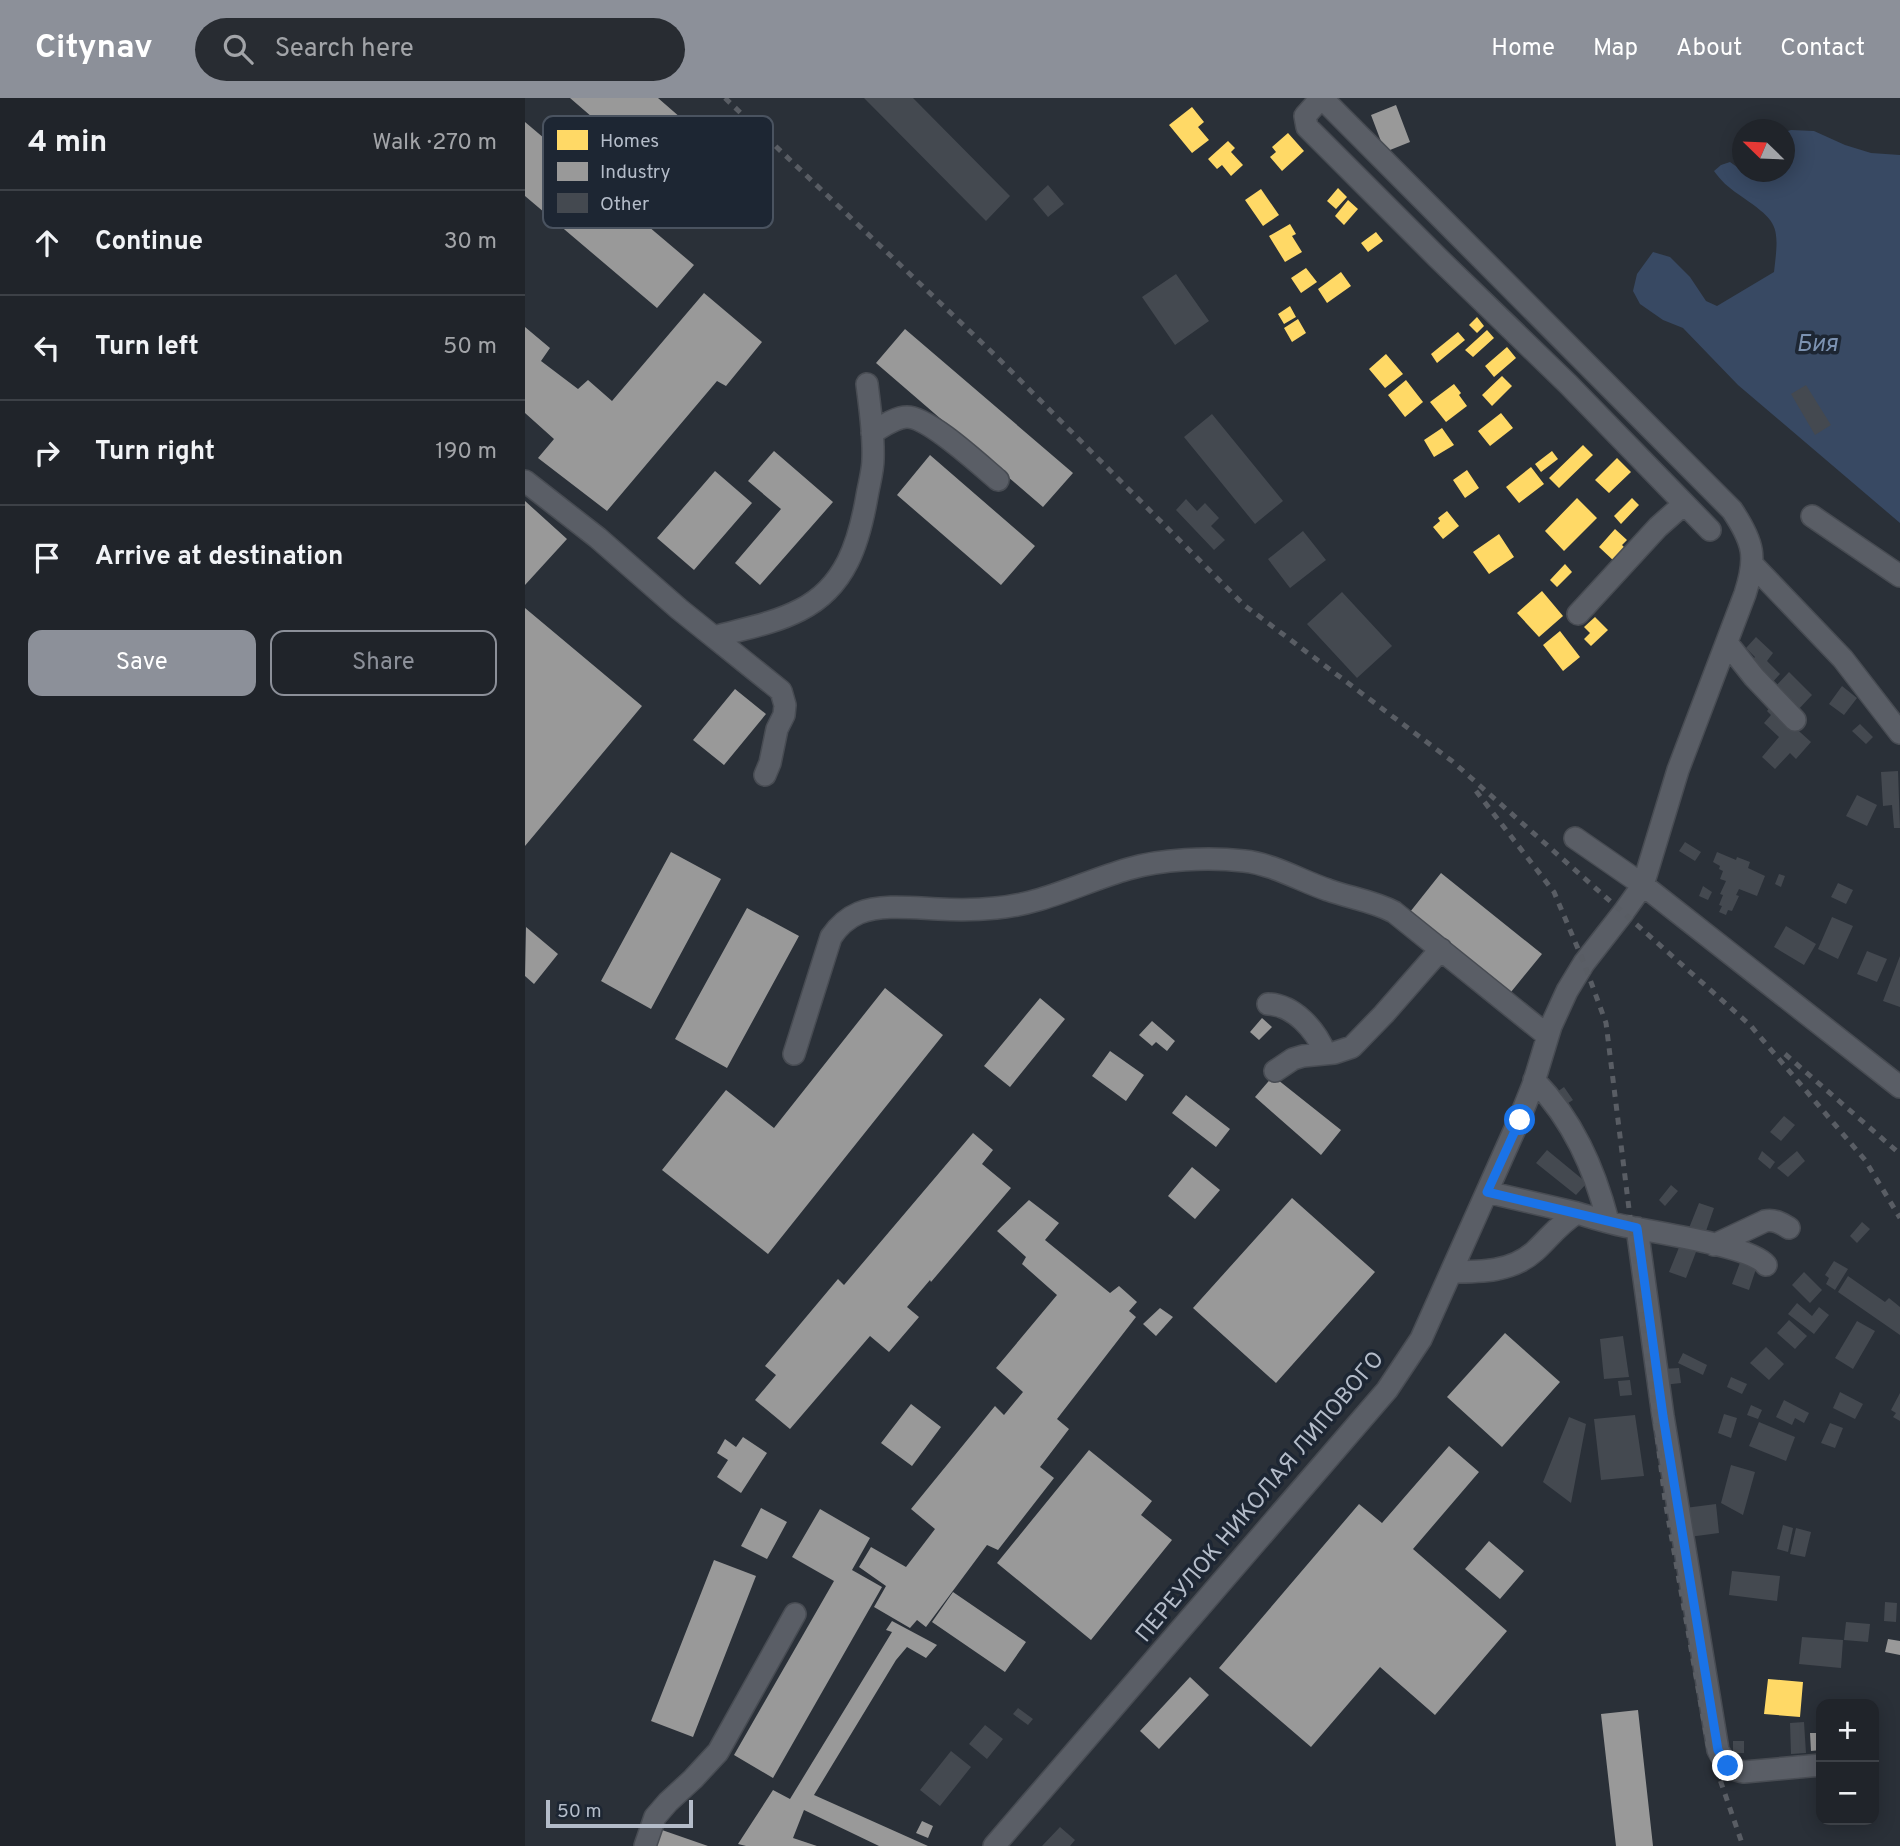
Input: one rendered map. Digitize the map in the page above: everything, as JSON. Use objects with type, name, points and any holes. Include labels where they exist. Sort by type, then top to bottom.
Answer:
[{"type":"street","points":[[1710,530],[1568,384],[1307,127],[1305,116],[1321,98],[1732,510],[1751,544],[1753,565],[1843,659],[1900,733]]},
{"type":"street","points":[[714,637],[760,625],[801,610],[822,597],[838,580],[850,560],[863,521],[873,460],[867,384]]},
{"type":"street","points":[[872,433],[906,416],[916,419],[929,425],[998,480]]},
{"type":"street","points":[[525,481],[598,538],[679,609],[781,691],[784,697],[784,715],[777,729],[765,775]]},
{"type":"street","points":[[1579,614],[1651,534],[1683,503]]},
{"type":"street","points":[[1812,516],[1900,576]]},
{"type":"street","name":"ПЕРЕУЛОК НИКОЛАЯ ЛИПОВОГО","points":[[994,1846],[1387,1390],[1422,1339],[1520,1120],[1559,1007],[1578,972],[1643,885],[1678,770],[1745,594],[1753,565]]},
{"type":"street","points":[[1727,643],[1754,677],[1795,720]]},
{"type":"street","points":[[1575,838],[1643,885],[1900,1087]]},
{"type":"street","points":[[794,1054],[831,937],[837,928],[852,916],[861,912],[900,907],[970,910],[1023,905],[1130,868],[1203,859],[1244,860],[1384,906],[1404,919],[1548,1036]]},
{"type":"street","points":[[1275,1070],[1303,1056],[1344,1051],[1352,1047],[1441,949]]},
{"type":"street","points":[[1268,1004],[1277,1004],[1299,1018],[1320,1040],[1325,1053]]},
{"type":"street","points":[[1534,1080],[1555,1103],[1583,1150],[1599,1188],[1608,1221]]},
{"type":"street","points":[[1487,1192],[1714,1245],[1757,1257],[1766,1265]]},
{"type":"street","points":[[1451,1272],[1486,1272],[1513,1265],[1527,1258],[1567,1219],[1577,1213]]},
{"type":"street","points":[[1714,1245],[1765,1221],[1780,1222],[1789,1228]]},
{"type":"street","points":[[1637,1228],[1663,1416],[1718,1750],[1728,1766],[1744,1772],[1816,1765]]},
{"type":"street","points":[[645,1846],[650,1827],[661,1810],[718,1752],[795,1614]]},
{"type":"water","name":"Бия","points":[[1795,130],[1814,131],[1871,153],[1900,155],[1900,523],[1738,385],[1683,328],[1663,320],[1640,304],[1633,291],[1637,274],[1653,252],[1670,257],[1690,277],[1706,301],[1717,306],[1774,272],[1777,243],[1769,218],[1728,186],[1714,171],[1730,162],[1732,182],[1795,182]]},
{"type":"building: Homes","points":[[1192,107],[1204,122],[1198,127],[1209,140],[1192,153],[1169,125]]},
{"type":"building: Homes","points":[[1288,133],[1304,151],[1282,171],[1270,157],[1276,152],[1272,147]]},
{"type":"building: Homes","points":[[1228,141],[1235,148],[1231,152],[1243,165],[1231,176],[1222,165],[1217,169],[1208,159]]},
{"type":"building: Homes","points":[[1338,188],[1347,197],[1336,209],[1327,201]]},
{"type":"building: Homes","points":[[1261,189],[1279,215],[1263,226],[1245,200]]},
{"type":"building: Homes","points":[[1348,200],[1358,209],[1344,225],[1335,216]]},
{"type":"building: Homes","points":[[1290,224],[1296,234],[1292,236],[1302,252],[1285,262],[1269,236]]},
{"type":"building: Homes","points":[[1376,232],[1383,241],[1368,252],[1361,243]]},
{"type":"building: Homes","points":[[1306,268],[1317,282],[1301,293],[1291,278]]},
{"type":"building: Homes","points":[[1341,272],[1351,286],[1327,303],[1318,289]]},
{"type":"building: Homes","points":[[1290,306],[1296,317],[1284,324],[1278,314]]},
{"type":"building: Homes","points":[[1477,317],[1484,326],[1477,333],[1469,325]]},
{"type":"building: Homes","points":[[1298,319],[1306,333],[1292,342],[1284,328]]},
{"type":"building: Homes","points":[[1487,330],[1494,338],[1473,357],[1465,350]]},
{"type":"building: Homes","points":[[1458,332],[1465,340],[1437,363],[1431,354]]},
{"type":"building: Homes","points":[[1507,347],[1516,358],[1494,377],[1485,366]]},
{"type":"building: Homes","points":[[1386,354],[1403,374],[1385,388],[1369,369]]},
{"type":"building: Homes","points":[[1502,376],[1512,386],[1492,406],[1482,395]]},
{"type":"building: Homes","points":[[1406,380],[1423,402],[1405,417],[1388,395]]},
{"type":"building: Homes","points":[[1454,384],[1467,406],[1446,422],[1430,402]]},
{"type":"building: Homes","points":[[1501,413],[1513,428],[1490,446],[1478,431]]},
{"type":"building: Homes","points":[[1442,428],[1454,445],[1434,457],[1424,440]]},
{"type":"building: Homes","points":[[1583,445],[1593,455],[1559,488],[1549,478]]},
{"type":"building: Homes","points":[[1552,451],[1558,459],[1541,472],[1535,464]]},
{"type":"building: Homes","points":[[1617,458],[1631,472],[1609,493],[1595,480]]},
{"type":"building: Homes","points":[[1531,467],[1544,484],[1519,503],[1506,487]]},
{"type":"building: Homes","points":[[1467,470],[1479,488],[1465,498],[1453,480]]},
{"type":"building: Homes","points":[[1577,498],[1597,518],[1564,551],[1545,531]]},
{"type":"building: Homes","points":[[1632,498],[1639,505],[1621,524],[1614,516]]},
{"type":"building: Homes","points":[[1447,511],[1459,526],[1443,539],[1433,527],[1440,521],[1438,518]]},
{"type":"building: Homes","points":[[1615,529],[1627,540],[1622,545],[1627,550],[1615,562],[1599,547]]},
{"type":"building: Homes","points":[[1499,534],[1514,557],[1489,574],[1473,552]]},
{"type":"building: Homes","points":[[1565,564],[1572,572],[1557,587],[1550,580]]},
{"type":"building: Homes","points":[[1542,591],[1563,616],[1539,637],[1517,613]]},
{"type":"building: Homes","points":[[1595,617],[1608,630],[1591,646],[1584,639],[1590,633],[1584,627]]},
{"type":"building: Homes","points":[[1560,631],[1580,657],[1563,671],[1543,645]]},
{"type":"building: Homes","points":[[1768,1679],[1803,1682],[1800,1717],[1764,1714]]},
{"type":"building: Industry","points":[[570,98],[658,98],[679,116],[591,116]]},
{"type":"building: Industry","points":[[1396,105],[1410,142],[1385,152],[1371,115]]},
{"type":"building: Industry","points":[[525,122],[543,137],[543,211],[525,196]]},
{"type":"building: Industry","points":[[563,228],[650,228],[694,265],[657,308]]},
{"type":"building: Industry","points":[[704,293],[762,342],[726,386],[717,381],[607,511],[538,458],[554,439],[525,413],[525,327],[550,348],[541,361],[578,389],[588,380],[612,401]]},
{"type":"building: Industry","points":[[905,329],[1073,473],[1043,507],[876,363]]},
{"type":"building: Industry","points":[[774,451],[833,502],[760,585],[735,563],[781,509],[748,481]]},
{"type":"building: Industry","points":[[930,455],[1035,546],[1001,585],[897,495]]},
{"type":"building: Industry","points":[[715,471],[752,503],[694,570],[657,538]]},
{"type":"building: Industry","points":[[525,501],[567,539],[525,585]]},
{"type":"building: Industry","points":[[525,608],[642,706],[525,846]]},
{"type":"building: Industry","points":[[735,689],[766,714],[724,765],[693,740]]},
{"type":"building: Industry","points":[[671,852],[721,879],[651,1009],[601,981]]},
{"type":"building: Industry","points":[[1441,873],[1542,954],[1511,992],[1410,912]]},
{"type":"building: Industry","points":[[747,908],[799,936],[727,1068],[675,1039]]},
{"type":"building: Industry","points":[[526,927],[558,954],[534,984],[525,976]]},
{"type":"building: Industry","points":[[885,988],[943,1035],[768,1254],[662,1170],[726,1090],[774,1128]]},
{"type":"building: Industry","points":[[1040,998],[1065,1019],[1010,1087],[984,1066]]},
{"type":"building: Industry","points":[[1262,1018],[1272,1027],[1259,1040],[1250,1032]]},
{"type":"building: Industry","points":[[1152,1021],[1175,1041],[1167,1051],[1156,1042],[1152,1046],[1139,1035]]},
{"type":"building: Industry","points":[[1110,1051],[1144,1075],[1126,1101],[1092,1076]]},
{"type":"building: Industry","points":[[1273,1076],[1341,1130],[1321,1155],[1255,1097]]},
{"type":"building: Industry","points":[[1186,1095],[1230,1129],[1216,1147],[1172,1113]]},
{"type":"building: Industry","points":[[973,1133],[993,1150],[982,1164],[1011,1188],[907,1307],[919,1317],[889,1352],[870,1336],[790,1429],[755,1400],[776,1375],[765,1366],[838,1279],[844,1285]]},
{"type":"building: Industry","points":[[1192,1167],[1220,1190],[1195,1219],[1168,1196]]},
{"type":"building: Industry","points":[[1292,1198],[1375,1272],[1276,1383],[1193,1308]]},
{"type":"building: Industry","points":[[1029,1200],[1059,1223],[1045,1240],[1110,1293],[1119,1286],[1137,1302],[1129,1311],[1136,1317],[1057,1419],[1069,1429],[1040,1467],[1054,1478],[998,1550],[987,1545],[926,1627],[917,1620],[910,1628],[874,1607],[886,1586],[859,1567],[871,1547],[906,1567],[935,1529],[911,1509],[995,1406],[1004,1415],[1023,1392],[996,1368],[1057,1295],[1022,1264],[1026,1257],[997,1231]]},
{"type":"building: Industry","points":[[1160,1308],[1173,1317],[1156,1336],[1143,1324]]},
{"type":"building: Industry","points":[[1505,1333],[1560,1382],[1502,1447],[1447,1397]]},
{"type":"building: Industry","points":[[911,1404],[941,1427],[912,1466],[881,1443]]},
{"type":"building: Industry","points":[[743,1437],[767,1453],[741,1493],[717,1477],[728,1460],[717,1453],[725,1439],[736,1447]]},
{"type":"building: Industry","points":[[1449,1446],[1479,1472],[1413,1549],[1507,1631],[1435,1715],[1380,1667],[1311,1747],[1219,1668],[1359,1504],[1382,1523]]},
{"type":"building: Industry","points":[[1089,1450],[1152,1501],[1141,1515],[1172,1540],[1091,1640],[997,1563]]},
{"type":"building: Industry","points":[[761,1508],[787,1522],[767,1559],[741,1546]]},
{"type":"building: Industry","points":[[820,1509],[870,1538],[852,1570],[882,1587],[773,1778],[734,1755],[834,1581],[792,1557]]},
{"type":"building: Industry","points":[[1489,1541],[1524,1571],[1500,1599],[1465,1569]]},
{"type":"building: Industry","points":[[714,1560],[756,1576],[693,1737],[651,1721]]},
{"type":"building: Industry","points":[[953,1592],[1026,1642],[1005,1672],[932,1622]]},
{"type":"building: Industry","points":[[892,1621],[937,1645],[926,1658],[907,1647],[896,1660],[814,1795],[928,1846],[879,1846],[804,1810],[793,1838],[817,1846],[738,1844],[773,1790],[790,1799],[892,1632],[886,1630]]},
{"type":"building: Industry","points":[[1888,1639],[1900,1641],[1900,1655],[1885,1652]]},
{"type":"building: Industry","points":[[1190,1677],[1209,1695],[1159,1749],[1140,1731]]},
{"type":"building: Industry","points":[[1638,1710],[1653,1846],[1616,1846],[1601,1714]]},
{"type":"building: Industry","points":[[1810,1733],[1816,1733],[1816,1750],[1811,1751]]},
{"type":"building: Industry","points":[[922,1821],[933,1826],[928,1838],[916,1833]]},
{"type":"building: Industry","points":[[662,1830],[708,1846],[656,1846]]},
{"type":"building: Other","points":[[864,98],[913,98],[1010,196],[986,221]]},
{"type":"building: Other","points":[[1048,185],[1064,204],[1048,217],[1033,199]]},
{"type":"building: Other","points":[[1176,274],[1209,321],[1175,345],[1142,297]]},
{"type":"building: Other","points":[[1806,385],[1831,425],[1815,435],[1791,394]]},
{"type":"building: Other","points":[[1212,414],[1283,501],[1255,524],[1184,437]]},
{"type":"building: Other","points":[[1186,499],[1197,511],[1205,503],[1219,518],[1211,526],[1225,540],[1214,550],[1176,510]]},
{"type":"building: Other","points":[[1303,531],[1326,560],[1290,588],[1268,559]]},
{"type":"building: Other","points":[[1342,592],[1392,646],[1357,678],[1307,624]]},
{"type":"building: Other","points":[[1756,637],[1773,653],[1767,661],[1780,674],[1770,685],[1748,664],[1755,657],[1746,648]]},
{"type":"building: Other","points":[[1789,672],[1812,695],[1797,711],[1774,688]]},
{"type":"building: Other","points":[[1842,686],[1857,698],[1844,715],[1829,704]]},
{"type":"building: Other","points":[[1771,706],[1811,742],[1796,759],[1790,753],[1775,769],[1762,757],[1779,737],[1764,723],[1771,715],[1767,711]]},
{"type":"building: Other","points":[[1860,724],[1873,737],[1866,744],[1852,731]]},
{"type":"building: Other","points":[[1898,771],[1900,828],[1894,828],[1892,805],[1883,806],[1881,772]]},
{"type":"building: Other","points":[[1857,795],[1877,805],[1867,826],[1846,816]]},
{"type":"building: Other","points":[[1685,842],[1701,852],[1695,861],[1679,851]]},
{"type":"building: Other","points":[[1717,852],[1736,860],[1737,857],[1750,862],[1748,868],[1765,876],[1757,896],[1739,889],[1736,895],[1739,896],[1732,911],[1728,910],[1726,915],[1719,912],[1723,895],[1720,894],[1726,881],[1720,879],[1723,871],[1713,862]]},
{"type":"building: Other","points":[[1779,874],[1785,876],[1781,887],[1775,884]]},
{"type":"building: Other","points":[[1838,883],[1853,890],[1846,904],[1831,897]]},
{"type":"building: Other","points":[[1703,886],[1712,892],[1708,900],[1699,896]]},
{"type":"building: Other","points":[[1832,917],[1853,926],[1838,959],[1818,949]]},
{"type":"building: Other","points":[[1786,926],[1816,944],[1804,965],[1774,947]]},
{"type":"building: Other","points":[[1867,951],[1887,959],[1877,982],[1857,974]]},
{"type":"building: Other","points":[[1900,956],[1900,1007],[1883,1001]]},
{"type":"building: Other","points":[[1564,1087],[1573,1100],[1565,1105],[1557,1092]]},
{"type":"building: Other","points":[[1784,1116],[1795,1125],[1781,1141],[1770,1132]]},
{"type":"building: Other","points":[[1547,1150],[1587,1183],[1576,1195],[1536,1163]]},
{"type":"building: Other","points":[[1762,1151],[1775,1162],[1770,1169],[1758,1159]]},
{"type":"building: Other","points":[[1797,1151],[1805,1161],[1788,1177],[1777,1168]]},
{"type":"building: Other","points":[[1671,1185],[1678,1191],[1665,1206],[1659,1200]]},
{"type":"building: Other","points":[[1699,1203],[1714,1208],[1705,1234],[1689,1228]]},
{"type":"building: Other","points":[[1862,1222],[1870,1229],[1857,1243],[1850,1236]]},
{"type":"building: Other","points":[[1680,1245],[1696,1252],[1686,1278],[1669,1272]]},
{"type":"building: Other","points":[[1741,1260],[1757,1266],[1749,1290],[1732,1284]]},
{"type":"building: Other","points":[[1834,1261],[1848,1269],[1835,1290],[1826,1284],[1829,1278],[1825,1275]]},
{"type":"building: Other","points":[[1804,1272],[1822,1290],[1810,1303],[1792,1285]]},
{"type":"building: Other","points":[[1848,1276],[1885,1302],[1889,1298],[1900,1307],[1900,1335],[1838,1292]]},
{"type":"building: Other","points":[[1797,1303],[1812,1316],[1819,1307],[1829,1315],[1814,1334],[1788,1314]]},
{"type":"building: Other","points":[[1789,1320],[1807,1336],[1795,1349],[1777,1333]]},
{"type":"building: Other","points":[[1857,1321],[1875,1331],[1853,1369],[1835,1358]]},
{"type":"building: Other","points":[[1623,1336],[1629,1377],[1604,1379],[1600,1339]]},
{"type":"building: Other","points":[[1766,1347],[1784,1364],[1769,1380],[1750,1363]]},
{"type":"building: Other","points":[[1683,1353],[1707,1365],[1703,1375],[1678,1363]]},
{"type":"building: Other","points":[[1679,1368],[1681,1383],[1663,1385],[1662,1369]]},
{"type":"building: Other","points":[[1731,1377],[1747,1384],[1742,1394],[1727,1387]]},
{"type":"building: Other","points":[[1630,1380],[1632,1395],[1620,1396],[1618,1381]]},
{"type":"building: Other","points":[[1840,1392],[1863,1404],[1855,1419],[1833,1408]]},
{"type":"building: Other","points":[[1900,1393],[1900,1421],[1893,1417],[1896,1413],[1891,1410]]},
{"type":"building: Other","points":[[1784,1400],[1809,1413],[1804,1423],[1795,1418],[1792,1425],[1776,1417]]},
{"type":"building: Other","points":[[1751,1405],[1762,1410],[1758,1419],[1747,1415]]},
{"type":"building: Other","points":[[1724,1414],[1737,1418],[1731,1438],[1718,1433]]},
{"type":"building: Other","points":[[1635,1415],[1644,1476],[1601,1480],[1594,1419]]},
{"type":"building: Other","points":[[1569,1417],[1586,1424],[1571,1503],[1543,1482]]},
{"type":"building: Other","points":[[1759,1422],[1795,1437],[1786,1461],[1749,1446]]},
{"type":"building: Other","points":[[1830,1423],[1843,1428],[1835,1448],[1821,1443]]},
{"type":"building: Other","points":[[1731,1465],[1755,1472],[1743,1515],[1721,1503]]},
{"type":"building: Other","points":[[1716,1504],[1719,1533],[1689,1537],[1685,1508]]},
{"type":"building: Other","points":[[1783,1525],[1793,1528],[1788,1552],[1777,1549]]},
{"type":"building: Other","points":[[1796,1528],[1811,1532],[1805,1557],[1790,1554]]},
{"type":"building: Other","points":[[1732,1571],[1780,1576],[1777,1601],[1729,1595]]},
{"type":"building: Other","points":[[1885,1602],[1897,1603],[1896,1622],[1884,1621]]},
{"type":"building: Other","points":[[1846,1622],[1870,1624],[1868,1642],[1844,1640]]},
{"type":"building: Other","points":[[1802,1637],[1843,1640],[1841,1668],[1799,1664]]},
{"type":"building: Other","points":[[1018,1708],[1033,1719],[1028,1725],[1013,1714]]},
{"type":"building: Other","points":[[1804,1722],[1806,1753],[1791,1754],[1790,1723]]},
{"type":"building: Other","points":[[985,1725],[1003,1739],[987,1759],[969,1744]]},
{"type":"building: Other","points":[[1733,1741],[1744,1741],[1744,1753],[1733,1753]]},
{"type":"building: Other","points":[[951,1751],[971,1767],[940,1806],[920,1790]]},
{"type":"building: Other","points":[[1060,1827],[1075,1840],[1070,1846],[1042,1846]]},
{"type":"railway","points":[[725,98],[744,116]]},
{"type":"railway","points":[[773,144],[998,358],[1244,605],[1452,761],[1750,1025],[1865,1160],[1900,1218]]},
{"type":"railway","points":[[1476,791],[1554,892],[1606,1023],[1665,1500],[1708,1745],[1743,1846]]},
{"type":"railway","points":[[1785,1054],[1900,1154]]},
{"type":"route","points":[[1520,1120],[1487,1192],[1637,1228],[1663,1416],[1718,1750],[1728,1766]]}]
